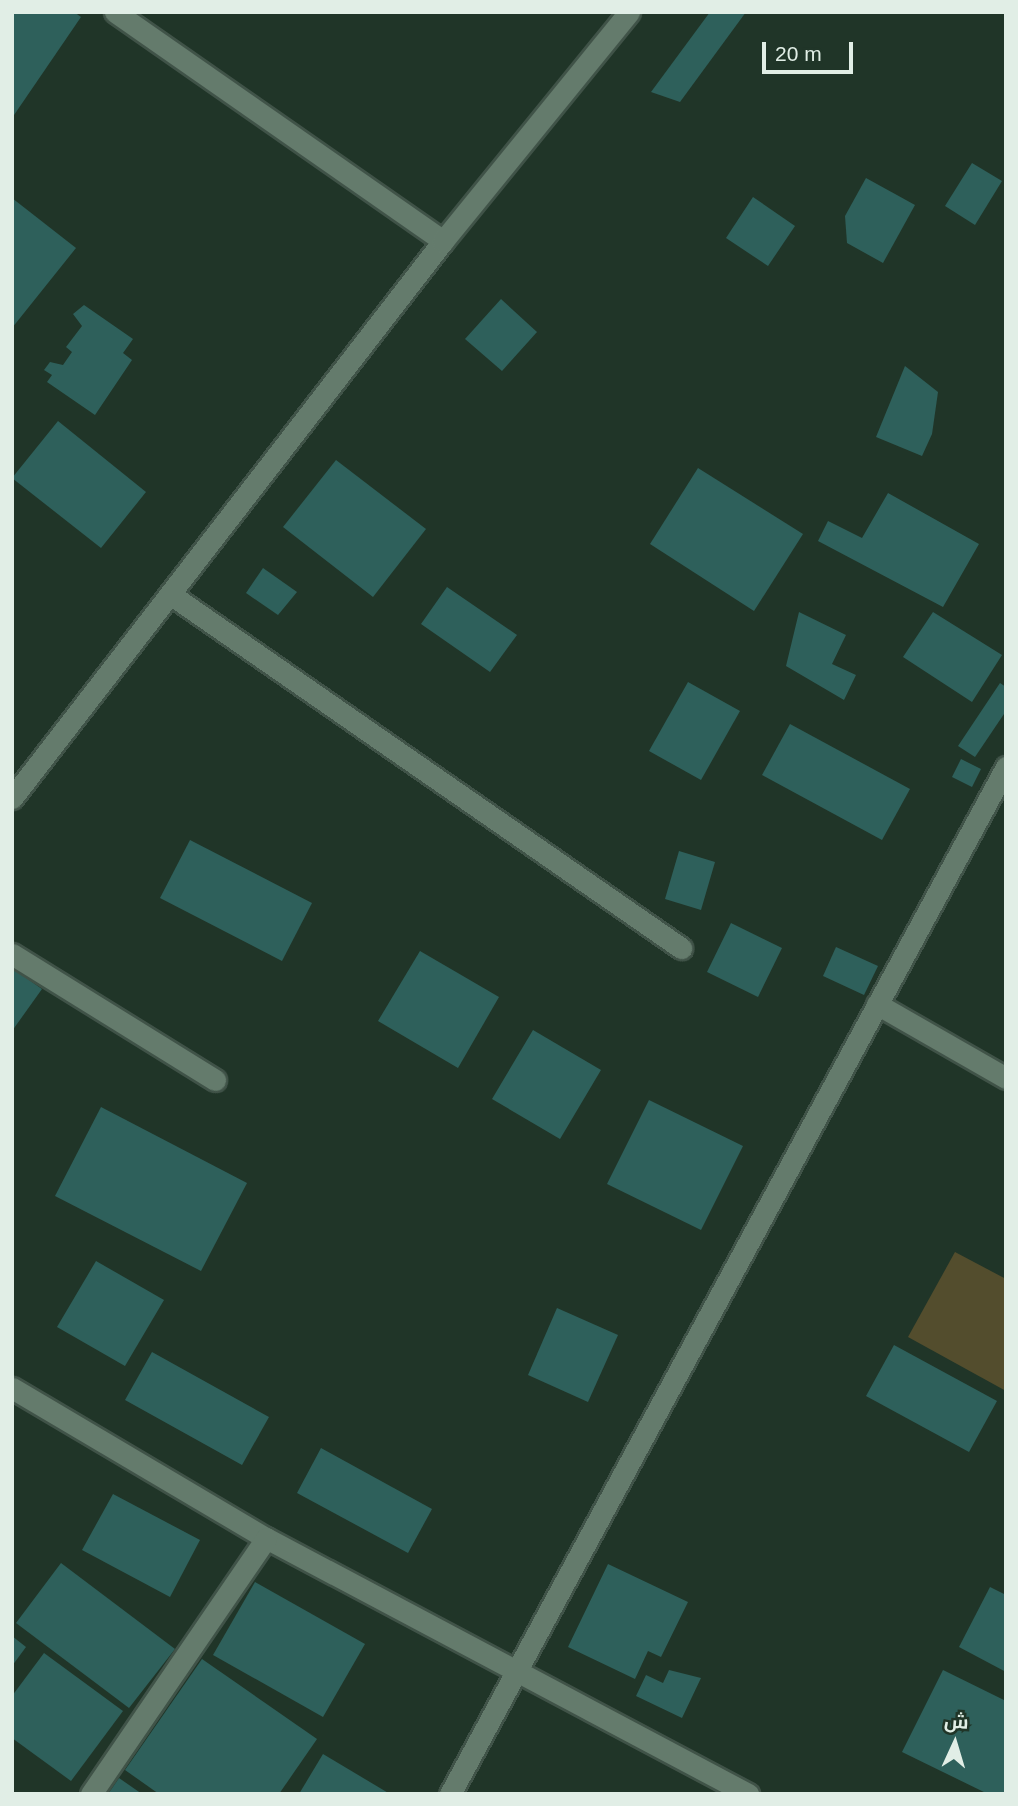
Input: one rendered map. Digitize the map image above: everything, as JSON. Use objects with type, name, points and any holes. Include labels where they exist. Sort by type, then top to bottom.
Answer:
[{"type":"street","points":[[115,12],[443,241]]},
{"type":"street","points":[[12,798],[443,241],[629,12]]},
{"type":"street","points":[[170,594],[681,948]]},
{"type":"street","points":[[450,1794],[1004,774]]},
{"type":"street","points":[[12,954],[215,1080]]},
{"type":"street","points":[[877,1004],[1006,1078]]},
{"type":"street","points":[[12,1388],[266,1538],[748,1794]]},
{"type":"street","points":[[91,1794],[266,1538]]},
{"type":"shaded area","points":[[955,1252],[1006,1279],[1006,1391],[908,1337]]},
{"type":"building","points":[[12,12],[74,12],[81,17],[12,118]]},
{"type":"building","points":[[710,12],[746,12],[680,102],[651,92]]},
{"type":"building","points":[[972,163],[1002,181],[975,225],[945,206]]},
{"type":"building","points":[[866,178],[915,205],[883,263],[847,243],[845,216]]},
{"type":"building","points":[[753,197],[795,226],[768,266],[726,238]]},
{"type":"building","points":[[12,198],[76,248],[12,328]]},
{"type":"building","points":[[501,299],[537,332],[502,371],[465,339]]},
{"type":"building","points":[[84,305],[133,339],[123,353],[132,360],[95,415],[47,382],[52,375],[44,370],[50,362],[63,365],[72,352],[66,347],[82,326],[73,314]]},
{"type":"building","points":[[905,366],[938,392],[932,434],[922,456],[876,437]]},
{"type":"building","points":[[58,421],[146,492],[101,548],[12,478]]},
{"type":"building","points":[[336,460],[426,529],[373,597],[283,527]]},
{"type":"building","points":[[698,468],[803,534],[754,611],[650,544]]},
{"type":"building","points":[[888,493],[979,544],[943,607],[818,541],[828,521],[862,538]]},
{"type":"building","points":[[263,568],[297,592],[278,615],[246,593]]},
{"type":"building","points":[[447,587],[517,635],[490,672],[421,624]]},
{"type":"building","points":[[799,612],[846,635],[832,664],[856,675],[844,700],[786,666]]},
{"type":"building","points":[[933,612],[1002,655],[972,702],[903,657]]},
{"type":"building","points":[[688,682],[740,711],[701,780],[649,751]]},
{"type":"building","points":[[1000,683],[1006,687],[1006,711],[975,757],[958,746]]},
{"type":"building","points":[[790,724],[910,789],[882,840],[762,775]]},
{"type":"building","points":[[961,759],[981,769],[972,787],[952,777]]},
{"type":"building","points":[[190,840],[312,903],[282,961],[160,898]]},
{"type":"building","points":[[679,851],[715,862],[701,910],[665,899]]},
{"type":"building","points":[[731,923],[782,948],[758,997],[707,972]]},
{"type":"building","points":[[836,947],[878,966],[864,995],[823,976]]},
{"type":"building","points":[[420,951],[499,997],[458,1068],[378,1021]]},
{"type":"building","points":[[12,968],[42,989],[12,1031]]},
{"type":"building","points":[[533,1030],[601,1070],[560,1139],[492,1099]]},
{"type":"building","points":[[649,1100],[743,1146],[701,1230],[607,1184]]},
{"type":"building","points":[[101,1107],[247,1183],[201,1271],[55,1196]]},
{"type":"building","points":[[96,1261],[164,1300],[125,1366],[57,1327]]},
{"type":"building","points":[[557,1308],[618,1335],[588,1402],[528,1375]]},
{"type":"building","points":[[894,1345],[997,1401],[969,1452],[866,1396]]},
{"type":"building","points":[[152,1352],[269,1417],[242,1465],[125,1400]]},
{"type":"building","points":[[321,1448],[432,1509],[408,1553],[297,1493]]},
{"type":"building","points":[[113,1494],[200,1540],[170,1597],[82,1550]]},
{"type":"building","points":[[61,1563],[175,1649],[129,1708],[16,1623]]},
{"type":"building","points":[[608,1564],[688,1602],[661,1657],[648,1651],[635,1679],[568,1647]]},
{"type":"building","points":[[255,1582],[365,1644],[323,1717],[213,1655]]},
{"type":"building","points":[[990,1587],[1006,1595],[1006,1672],[959,1647]]},
{"type":"building","points":[[12,1636],[26,1647],[12,1666]]},
{"type":"building","points":[[44,1653],[123,1711],[71,1781],[12,1738],[12,1696]]},
{"type":"building","points":[[202,1659],[317,1739],[279,1794],[159,1794],[125,1770]]},
{"type":"building","points":[[669,1670],[701,1678],[682,1718],[636,1696],[646,1675],[663,1683]]},
{"type":"building","points":[[943,1670],[1006,1701],[1006,1794],[988,1794],[902,1752]]},
{"type":"building","points":[[323,1754],[390,1794],[299,1794]]},
{"type":"building","points":[[119,1778],[142,1794],[108,1794]]}]
